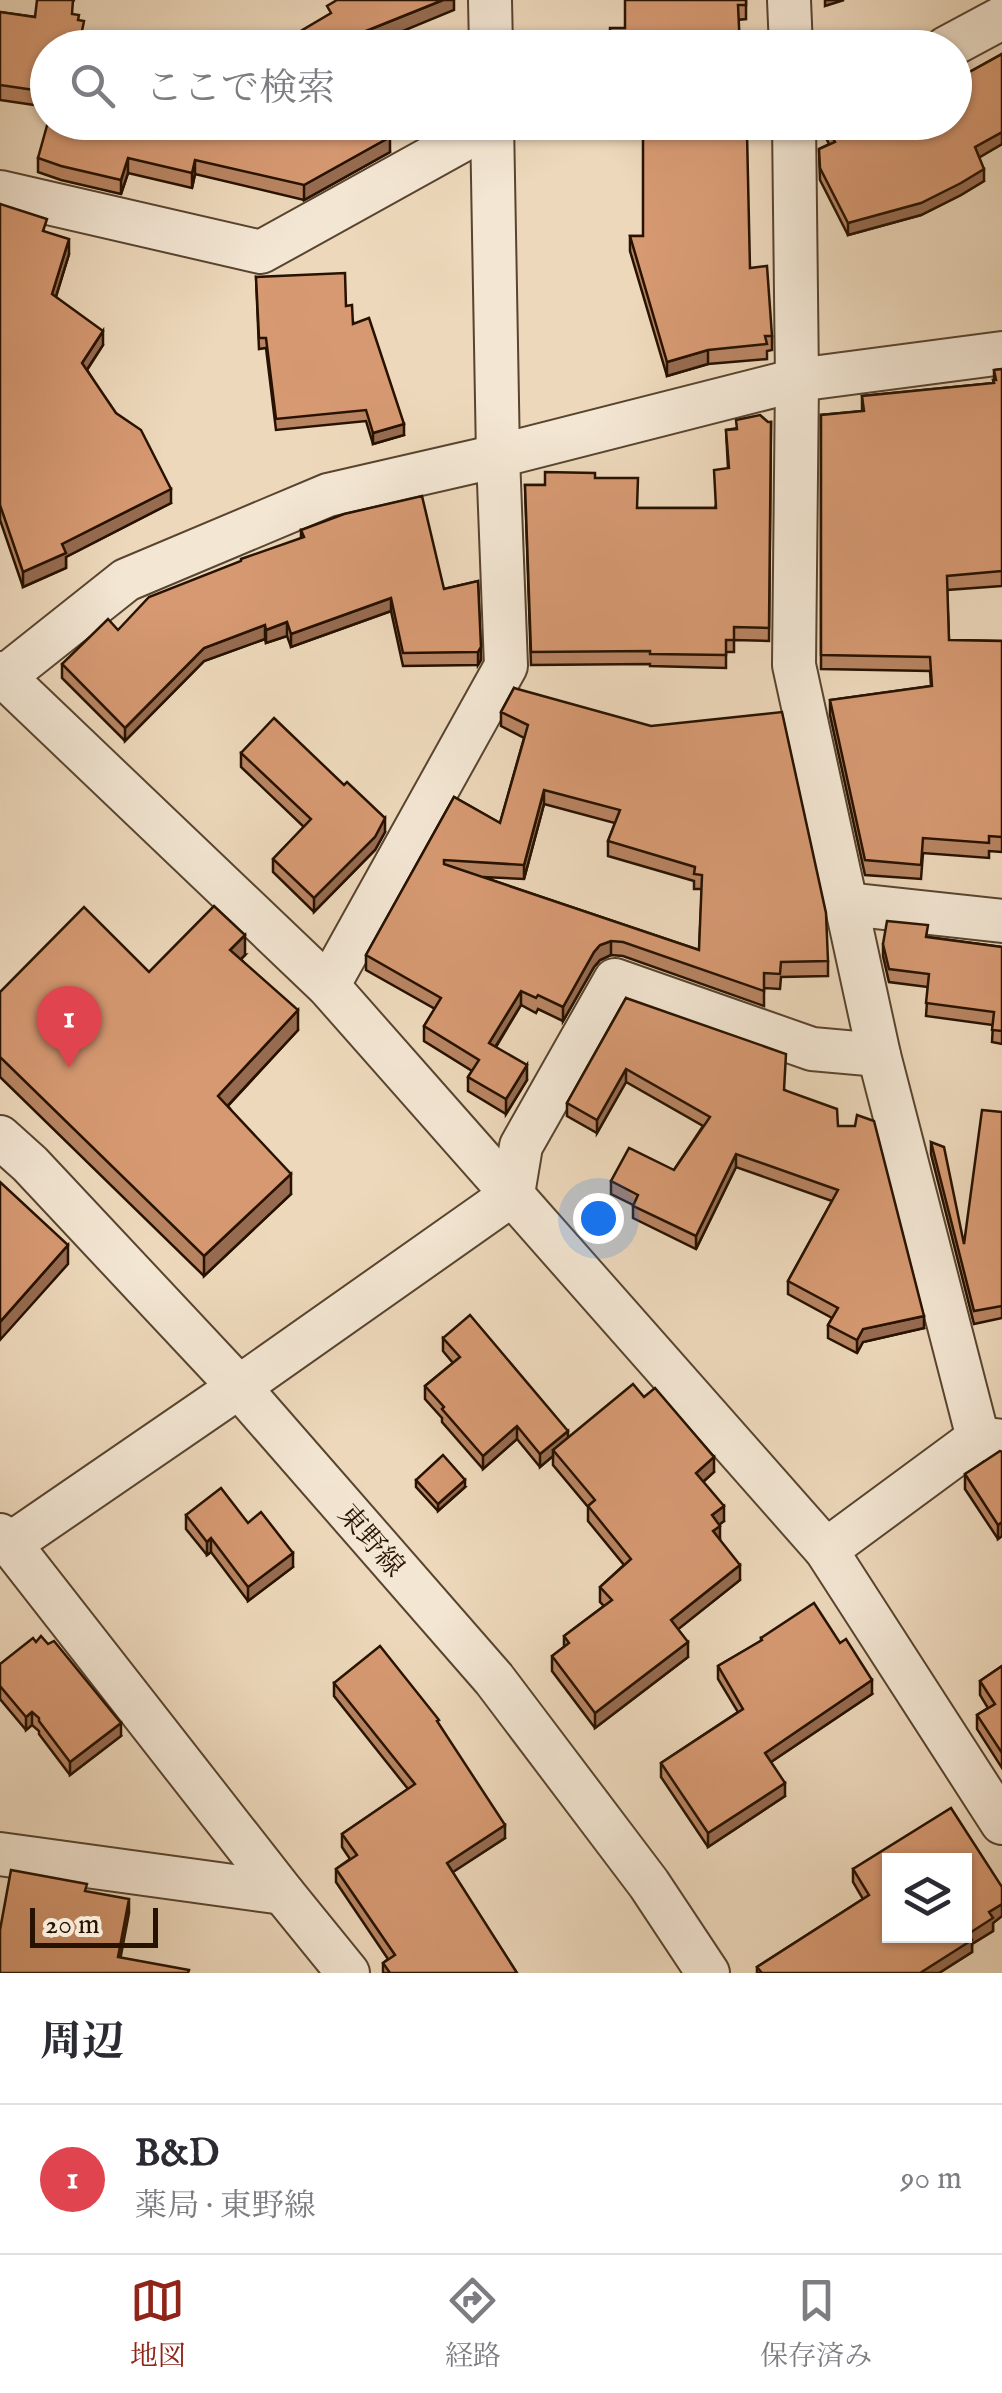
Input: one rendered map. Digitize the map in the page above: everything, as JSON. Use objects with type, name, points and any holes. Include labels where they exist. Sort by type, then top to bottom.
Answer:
[{"type":"street","points":[[490,0],[491,30]]},
{"type":"street","points":[[790,0],[791,30]]},
{"type":"street","points":[[972,34],[1002,18]]},
{"type":"street","points":[[0,192],[261,252],[462,140]]},
{"type":"street","points":[[328,986],[506,666],[492,140]]},
{"type":"street","points":[[798,140],[794,665],[879,1055],[990,1439],[826,1550]]},
{"type":"street","points":[[1002,354],[797,380],[328,496],[126,580],[2,676],[328,986],[826,1550],[1002,1822]]},
{"type":"street","points":[[847,904],[1002,921]]},
{"type":"street","points":[[348,1973],[3,1540],[240,1387],[512,1194],[521,1146],[615,980],[812,1049],[879,1055]]},
{"type":"street","name":"東野線","points":[[0,1137],[240,1387],[494,1680],[648,1884],[708,1973]]},
{"type":"street","points":[[0,1854],[283,1894]]},
{"type":"building","points":[[37,0],[73,0],[72,14],[84,21],[82,30],[30,30],[30,89],[0,85],[0,12],[35,17]]},
{"type":"building","points":[[337,0],[443,0],[368,30],[302,30],[331,13],[327,6]]},
{"type":"building","points":[[625,0],[746,0],[746,5],[738,5],[739,30],[610,30],[625,28]]},
{"type":"building","points":[[1002,54],[1002,132],[975,147],[984,169],[921,203],[848,223],[820,168],[819,149],[834,140],[972,140],[972,71]]},
{"type":"building","points":[[43,140],[385,140],[304,185],[195,160],[192,173],[128,158],[121,180],[38,158]]},
{"type":"building","points":[[643,140],[747,140],[750,268],[767,266],[772,336],[765,336],[767,344],[708,350],[667,362],[630,236],[643,236]]},
{"type":"building","points":[[0,204],[47,219],[43,231],[69,239],[52,294],[103,331],[82,363],[116,413],[141,430],[171,489],[62,544],[66,553],[23,572],[0,505]]},
{"type":"building","points":[[345,273],[346,306],[352,305],[353,324],[369,318],[404,424],[373,433],[366,410],[276,419],[266,338],[259,338],[256,277]]},
{"type":"building","points":[[1002,369],[1002,571],[947,576],[949,640],[1002,641],[1002,837],[989,836],[989,843],[923,838],[921,865],[865,860],[830,700],[932,686],[930,657],[821,655],[821,415],[864,411],[862,396],[994,383],[994,370]]},
{"type":"building","points":[[760,415],[771,422],[769,628],[734,627],[734,640],[726,640],[726,655],[531,652],[525,485],[545,485],[545,472],[638,478],[637,508],[716,508],[714,470],[729,468],[726,430],[737,429],[736,420]]},
{"type":"building","points":[[422,496],[444,589],[478,581],[478,652],[403,653],[391,598],[291,634],[287,622],[266,630],[265,625],[204,648],[125,728],[62,664],[108,619],[118,630],[149,597],[304,537],[301,530],[344,514]]},
{"type":"building","points":[[514,688],[651,726],[782,712],[826,913],[828,961],[781,962],[780,974],[764,973],[764,991],[611,941],[594,952],[563,1007],[521,991],[489,1043],[527,1065],[506,1099],[468,1077],[479,1060],[424,1026],[441,998],[366,955],[454,797],[500,823],[528,725],[501,712]],"holes":[[[544,790],[620,810],[608,841],[695,867],[694,874],[702,875],[699,950],[444,864],[444,860],[524,865]]]},
{"type":"building","points":[[274,718],[385,818],[375,837],[314,898],[273,859],[311,819],[241,753]]},
{"type":"building","points":[[214,906],[245,935],[230,950],[298,1010],[218,1096],[291,1174],[204,1256],[0,1057],[0,992],[84,907],[149,972]]},
{"type":"building","points":[[887,921],[928,925],[926,937],[1002,947],[1002,1031],[992,1030],[994,1012],[926,1003],[929,974],[889,969],[883,944]]},
{"type":"building","points":[[626,998],[786,1054],[784,1090],[837,1109],[838,1126],[855,1126],[857,1115],[874,1121],[924,1316],[863,1329],[857,1340],[828,1325],[838,1308],[788,1281],[838,1190],[736,1154],[696,1236],[633,1206],[638,1195],[611,1181],[629,1148],[674,1170],[710,1117],[626,1069],[597,1120],[567,1103]]},
{"type":"building","points":[[982,1110],[1002,1112],[1002,1306],[974,1311],[931,1142],[944,1147],[964,1244]]},
{"type":"building","points":[[0,1182],[68,1245],[0,1322]]},
{"type":"building","points":[[470,1315],[568,1431],[540,1454],[517,1426],[483,1456],[425,1386],[460,1357],[443,1338]]},
{"type":"building","points":[[633,1384],[644,1397],[655,1388],[714,1457],[696,1473],[724,1506],[712,1515],[720,1526],[713,1531],[740,1565],[671,1620],[688,1642],[595,1713],[552,1656],[569,1643],[564,1636],[612,1600],[600,1587],[631,1559],[588,1506],[595,1500],[553,1450]]},
{"type":"building","points":[[1000,1451],[1002,1522],[998,1525],[965,1474]]},
{"type":"building","points":[[443,1455],[465,1480],[438,1504],[416,1480]]},
{"type":"building","points":[[221,1488],[248,1523],[261,1512],[293,1553],[248,1587],[211,1538],[207,1542],[186,1515]]},
{"type":"building","points":[[814,1603],[840,1643],[846,1639],[872,1680],[765,1753],[785,1783],[708,1833],[661,1763],[743,1709],[718,1666]]},
{"type":"building","points":[[41,1636],[48,1644],[54,1641],[121,1723],[70,1762],[39,1718],[32,1712],[26,1717],[0,1686],[0,1664]]},
{"type":"building","points":[[380,1646],[439,1720],[505,1825],[447,1863],[517,1973],[390,1973],[383,1963],[395,1955],[336,1869],[357,1855],[342,1834],[415,1784],[334,1683]]},
{"type":"building","points":[[1002,1666],[1002,1753],[977,1715],[995,1704],[980,1681]]},
{"type":"building","points":[[951,1808],[1002,1887],[1002,1904],[989,1912],[993,1918],[972,1931],[972,1853],[882,1853],[882,1943],[967,1943],[920,1973],[762,1973],[757,1967],[869,1895],[853,1869]]},
{"type":"building","points":[[11,1870],[87,1884],[85,1891],[129,1899],[118,1957],[189,1970],[188,1973],[0,1973],[0,1930]]},
{"type":"place","name":"B&D","points":[[69,1068]]}]
